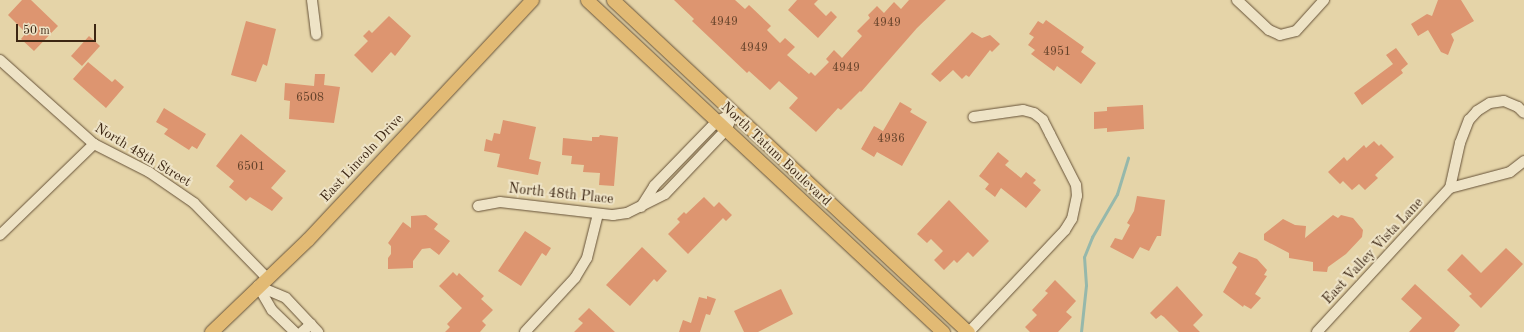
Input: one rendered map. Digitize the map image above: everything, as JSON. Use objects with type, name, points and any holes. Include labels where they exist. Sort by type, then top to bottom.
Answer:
[{"type":"main road","name":"East Lincoln Drive","points":[[211,332],[348,198],[532,0]]},
{"type":"main road","name":"North Tatum Boulevard","points":[[587,0],[943,332]]},
{"type":"main road","name":"North Tatum Boulevard","points":[[613,0],[969,332]]},
{"type":"street","points":[[312,0],[316,35]]},
{"type":"street","points":[[1237,0],[1269,30],[1280,35],[1296,31],[1324,0]]},
{"type":"street","name":"North 48th Street","points":[[0,60],[94,144],[149,172],[194,203],[263,282],[286,298],[318,332]]},
{"type":"street","points":[[1524,113],[1518,107],[1504,101],[1490,103],[1477,110],[1469,120],[1460,143],[1450,188],[1510,172],[1524,161]]},
{"type":"street","points":[[969,332],[1065,230],[1072,219],[1077,196],[1076,185],[1046,127],[1034,113],[1023,110],[973,117]]},
{"type":"street","name":"North 48th Place","points":[[478,206],[500,202],[598,214],[627,213],[640,208],[654,186],[734,113]]},
{"type":"street","points":[[0,236],[94,144]]},
{"type":"street","name":"East Valley Vista Lane","points":[[1317,332],[1450,188]]},
{"type":"street","points":[[525,332],[579,271],[591,247],[598,214]]},
{"type":"street","name":"North 48th Street","points":[[263,282],[272,310],[295,332]]},
{"type":"street","points":[[302,332],[311,324]]},
{"type":"building","points":[[22,0],[31,0],[58,26],[34,51],[21,39],[26,33],[8,15]]},
{"type":"building","points":[[674,0],[735,0],[745,9],[749,5],[771,26],[767,30],[780,43],[785,38],[795,47],[787,55],[809,74],[811,72],[815,76],[829,62],[826,59],[834,50],[842,58],[862,36],[857,31],[870,18],[868,15],[877,6],[884,13],[894,2],[901,9],[909,0],[946,0],[917,28],[861,92],[860,91],[841,110],[838,108],[816,132],[789,108],[798,98],[779,81],[770,90],[749,71],[747,73],[692,21],[694,19]]},
{"type":"building","points":[[797,0],[818,0],[814,4],[826,16],[831,11],[837,17],[818,38],[788,10]]},
{"type":"building","points":[[1438,0],[1461,0],[1474,21],[1451,34],[1454,40],[1448,55],[1441,52],[1428,30],[1418,36],[1411,24],[1427,14],[1432,16]]},
{"type":"building","points":[[389,16],[411,36],[395,56],[391,52],[372,73],[354,55],[368,41],[363,36],[369,30],[372,33]]},
{"type":"building","points":[[1046,20],[1084,47],[1081,52],[1096,63],[1081,84],[1057,66],[1054,71],[1031,54],[1035,50],[1028,45],[1034,37],[1029,34],[1038,21],[1043,24]]},
{"type":"building","points":[[246,21],[276,29],[267,66],[263,64],[256,82],[231,75]]},
{"type":"building","points":[[972,32],[982,38],[990,35],[1000,44],[992,52],[990,50],[969,77],[966,75],[962,79],[953,70],[940,82],[931,74]]},
{"type":"building","points":[[89,36],[100,46],[82,66],[71,56]]},
{"type":"building","points":[[1396,48],[1408,64],[1401,70],[1403,73],[1362,105],[1354,93],[1393,64],[1386,55]]},
{"type":"building","points":[[88,62],[112,82],[115,79],[124,87],[106,108],[73,79]]},
{"type":"building","points":[[315,74],[325,74],[324,85],[340,87],[334,123],[289,119],[290,101],[284,100],[285,83],[314,86]]},
{"type":"building","points":[[900,102],[912,109],[910,112],[927,122],[902,166],[877,152],[874,157],[861,149],[874,126],[883,131]]},
{"type":"building","points":[[1143,105],[1144,129],[1107,132],[1107,128],[1094,129],[1094,112],[1107,111],[1107,107]]},
{"type":"building","points":[[164,108],[206,134],[197,149],[192,146],[189,150],[164,134],[168,129],[156,122]]},
{"type":"building","points":[[503,120],[536,127],[529,159],[541,162],[538,175],[497,167],[500,154],[484,151],[486,139],[492,141],[494,133],[500,134]]},
{"type":"building","points":[[241,134],[286,171],[271,188],[283,198],[272,211],[250,197],[246,201],[229,187],[234,181],[216,166]]},
{"type":"building","points":[[600,135],[618,137],[614,186],[599,185],[600,173],[583,172],[584,165],[571,164],[572,156],[562,155],[563,138],[592,141],[592,137],[599,137]]},
{"type":"building","points":[[1374,141],[1379,146],[1381,144],[1394,157],[1375,175],[1378,178],[1365,190],[1359,184],[1352,190],[1343,181],[1340,184],[1328,172],[1344,157],[1347,161],[1364,145],[1366,148]]},
{"type":"building","points":[[998,152],[1009,161],[1005,165],[1021,178],[1026,172],[1036,180],[1033,183],[1041,190],[1026,208],[1001,188],[995,197],[985,189],[989,184],[979,176]]},
{"type":"building","points":[[1137,196],[1165,200],[1161,236],[1157,236],[1149,251],[1140,247],[1133,259],[1110,247],[1115,238],[1122,240],[1130,225],[1127,223],[1134,211]]},
{"type":"building","points":[[704,197],[714,207],[719,202],[732,215],[726,221],[723,218],[688,254],[668,234],[680,222],[677,219],[684,212],[686,214]]},
{"type":"building","points":[[949,200],[989,241],[973,257],[968,252],[957,263],[954,260],[944,270],[934,260],[943,251],[931,239],[927,243],[917,234]]},
{"type":"building","points":[[426,215],[438,224],[434,229],[450,241],[439,255],[430,248],[422,249],[413,261],[413,268],[388,269],[388,258],[391,254],[391,246],[388,243],[403,222],[411,228],[411,216]]},
{"type":"building","points":[[1333,215],[1338,218],[1341,215],[1353,218],[1363,230],[1362,237],[1346,254],[1328,267],[1327,272],[1313,271],[1313,262],[1289,258],[1289,253],[1264,240],[1264,234],[1283,219],[1295,225],[1306,226],[1305,238]]},
{"type":"building","points":[[525,231],[551,248],[546,256],[542,253],[521,286],[498,271]]},
{"type":"building","points":[[642,247],[667,271],[657,282],[654,279],[630,306],[606,285]]},
{"type":"building","points":[[1506,248],[1523,264],[1481,308],[1469,296],[1472,294],[1447,270],[1462,254],[1481,273]]},
{"type":"building","points":[[1239,252],[1257,259],[1267,270],[1264,275],[1267,276],[1255,294],[1261,298],[1251,309],[1244,305],[1243,307],[1223,292],[1237,267],[1232,263]]},
{"type":"building","points":[[453,272],[457,276],[459,273],[484,296],[481,299],[493,310],[482,321],[486,325],[480,332],[445,332],[450,327],[447,324],[462,308],[439,286]]},
{"type":"building","points":[[1055,280],[1076,301],[1066,312],[1072,317],[1058,332],[1030,332],[1025,327],[1037,315],[1032,310],[1048,293],[1045,291]]},
{"type":"building","points":[[1415,284],[1460,325],[1454,332],[1409,332],[1422,318],[1401,299]]},
{"type":"building","points":[[1177,286],[1203,315],[1193,325],[1200,332],[1179,332],[1161,315],[1156,319],[1150,313]]},
{"type":"building","points":[[781,289],[793,314],[758,332],[744,332],[734,311]]},
{"type":"building","points":[[707,296],[716,299],[710,315],[706,314],[700,332],[679,332],[683,320],[691,323],[699,297],[707,299]]},
{"type":"building","points":[[589,308],[615,332],[574,332],[583,323],[578,319]]},
{"type":"waterway","points":[[1081,332],[1086,285],[1084,257],[1092,237],[1117,194],[1128,158]]}]
